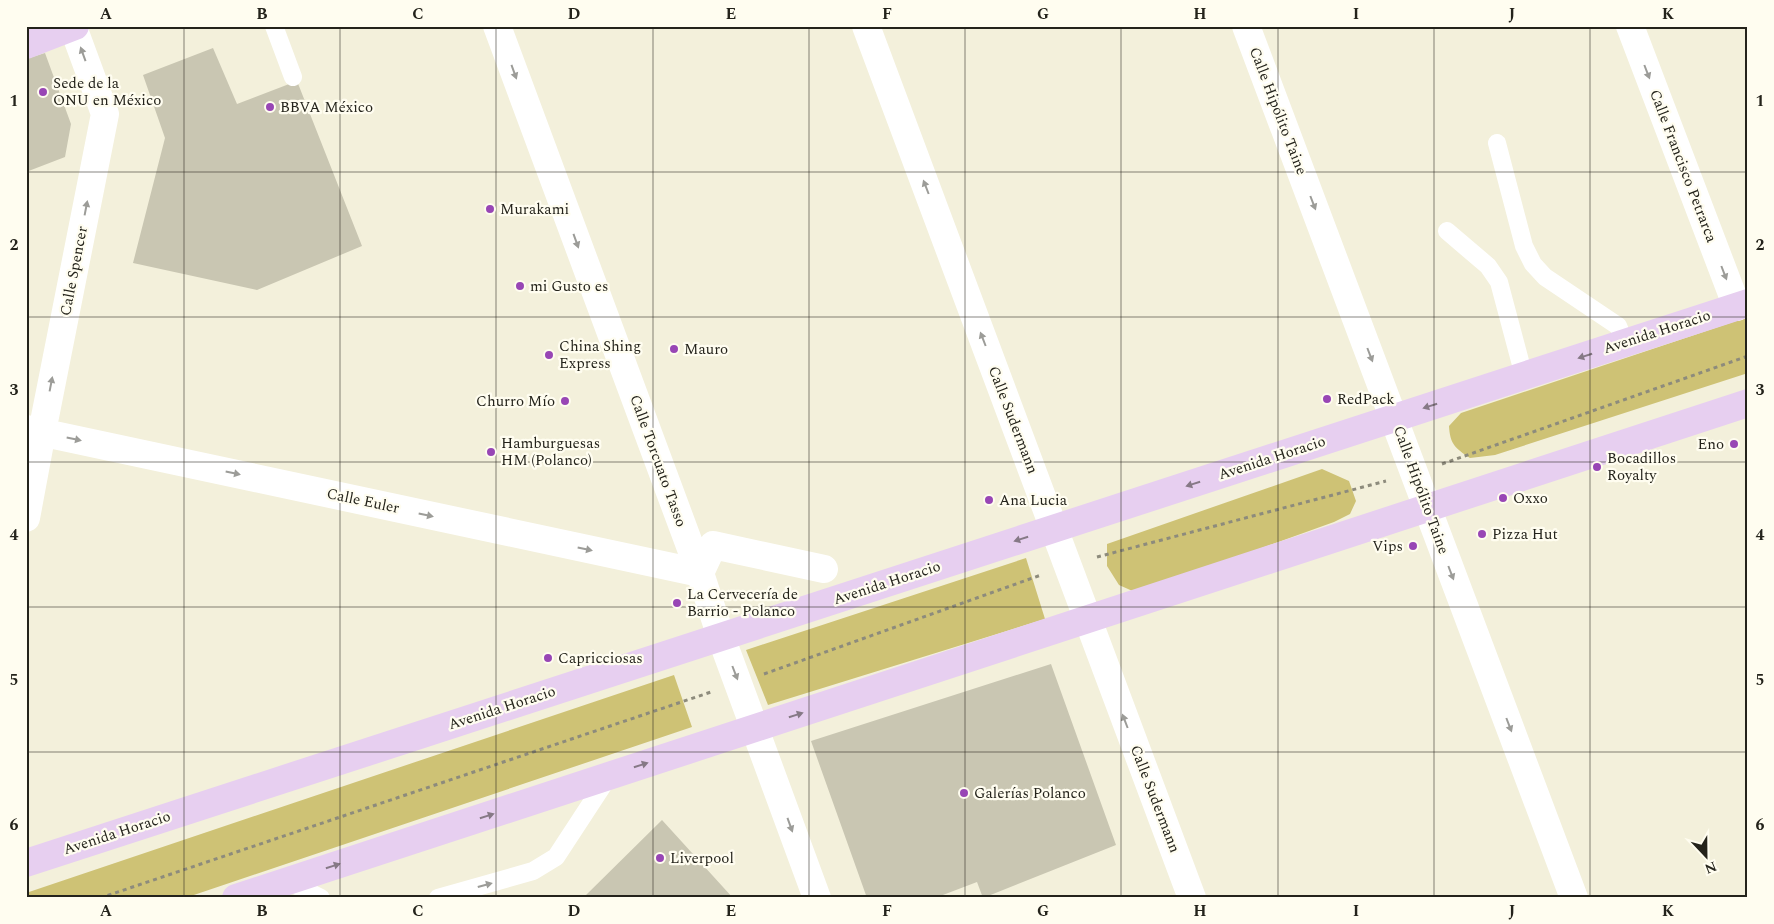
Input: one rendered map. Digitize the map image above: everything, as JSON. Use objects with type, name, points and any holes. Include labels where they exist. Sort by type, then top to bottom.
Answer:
[{"type":"street","name":"Calle Torcuato Tasso","points":[[497,26],[700,573],[721,637],[817,898]]},
{"type":"street","name":"Calle Sudermann","points":[[866,26],[1192,898]]},
{"type":"street","name":"Calle Hipólito Taine","points":[[1246,26],[1574,898]]},
{"type":"street","name":"Calle Francisco Petrarca","points":[[1630,26],[1742,305]]},
{"type":"street","points":[[26,45],[74,27]]},
{"type":"street","name":"Calle Spencer","points":[[26,518],[34,430],[105,114],[74,27]]},
{"type":"street","name":"Avenida Horacio","points":[[26,862],[1742,305]]},
{"type":"street","points":[[236,898],[1748,403]]},
{"type":"street","name":"Calle Euler","points":[[34,430],[700,573]]},
{"type":"street","points":[[700,573],[713,545],[824,569]]},
{"type":"lane","points":[[274,26],[294,77]]},
{"type":"lane","points":[[1498,143],[1524,246],[1533,264],[1546,277],[1618,326],[1625,343]]},
{"type":"lane","points":[[1447,231],[1488,266],[1499,282],[1524,376]]},
{"type":"lane","points":[[438,898],[533,872],[556,857],[609,776]]},
{"type":"lane","points":[[287,881],[321,898]]},
{"type":"path","points":[[100,898],[739,683],[1067,565],[1414,473],[1748,356]]},
{"type":"shaded area","points":[[1748,317],[1748,373],[1495,455],[1470,458],[1457,448],[1452,441],[1449,426],[1461,413]]},
{"type":"shaded area","points":[[1322,469],[1349,481],[1356,501],[1350,514],[1334,522],[1137,593],[1119,585],[1107,566],[1107,544]]},
{"type":"shaded area","points":[[1026,558],[1045,619],[768,705],[746,650]]},
{"type":"shaded area","points":[[674,675],[692,727],[185,898],[26,898],[26,893]]},
{"type":"building","points":[[213,48],[237,104],[297,81],[362,246],[257,290],[133,263],[165,138],[143,75]]},
{"type":"building","name":"Sede de la ONU en México","points":[[45,53],[71,124],[65,157],[26,172],[26,59]]},
{"type":"building","name":"Galerías Polanco","points":[[1051,664],[1116,845],[983,898],[977,882],[935,898],[867,898],[811,741]]},
{"type":"building","name":"Liverpool","points":[[662,820],[733,898],[581,898],[585,896]]},
{"type":"place","name":"Sede de la ONU en México","points":[[43,92]]},
{"type":"place","name":"BBVA México","points":[[270,107]]},
{"type":"place","name":"Murakami","points":[[490,209]]},
{"type":"place","name":"mi Gusto es","points":[[520,286]]},
{"type":"place","name":"Mauro","points":[[674,349]]},
{"type":"place","name":"China Shing Express","points":[[549,355]]},
{"type":"place","name":"RedPack","points":[[1327,399]]},
{"type":"place","name":"Churro Mío","points":[[565,401]]},
{"type":"place","name":"Eno","points":[[1734,444]]},
{"type":"place","name":"Hamburguesas HM (Polanco)","points":[[491,452]]},
{"type":"place","name":"Bocadillos Royalty","points":[[1597,467]]},
{"type":"place","name":"Oxxo","points":[[1503,498]]},
{"type":"place","name":"Ana Lucia","points":[[989,500]]},
{"type":"place","name":"Pizza Hut","points":[[1482,534]]},
{"type":"place","name":"Vips","points":[[1413,546]]},
{"type":"place","name":"La Cervecería de Barrio - Polanco","points":[[677,603]]},
{"type":"place","name":"Capricciosas","points":[[548,658]]},
{"type":"place","name":"Galerías Polanco","points":[[964,793]]},
{"type":"place","name":"Liverpool","points":[[660,858]]}]
